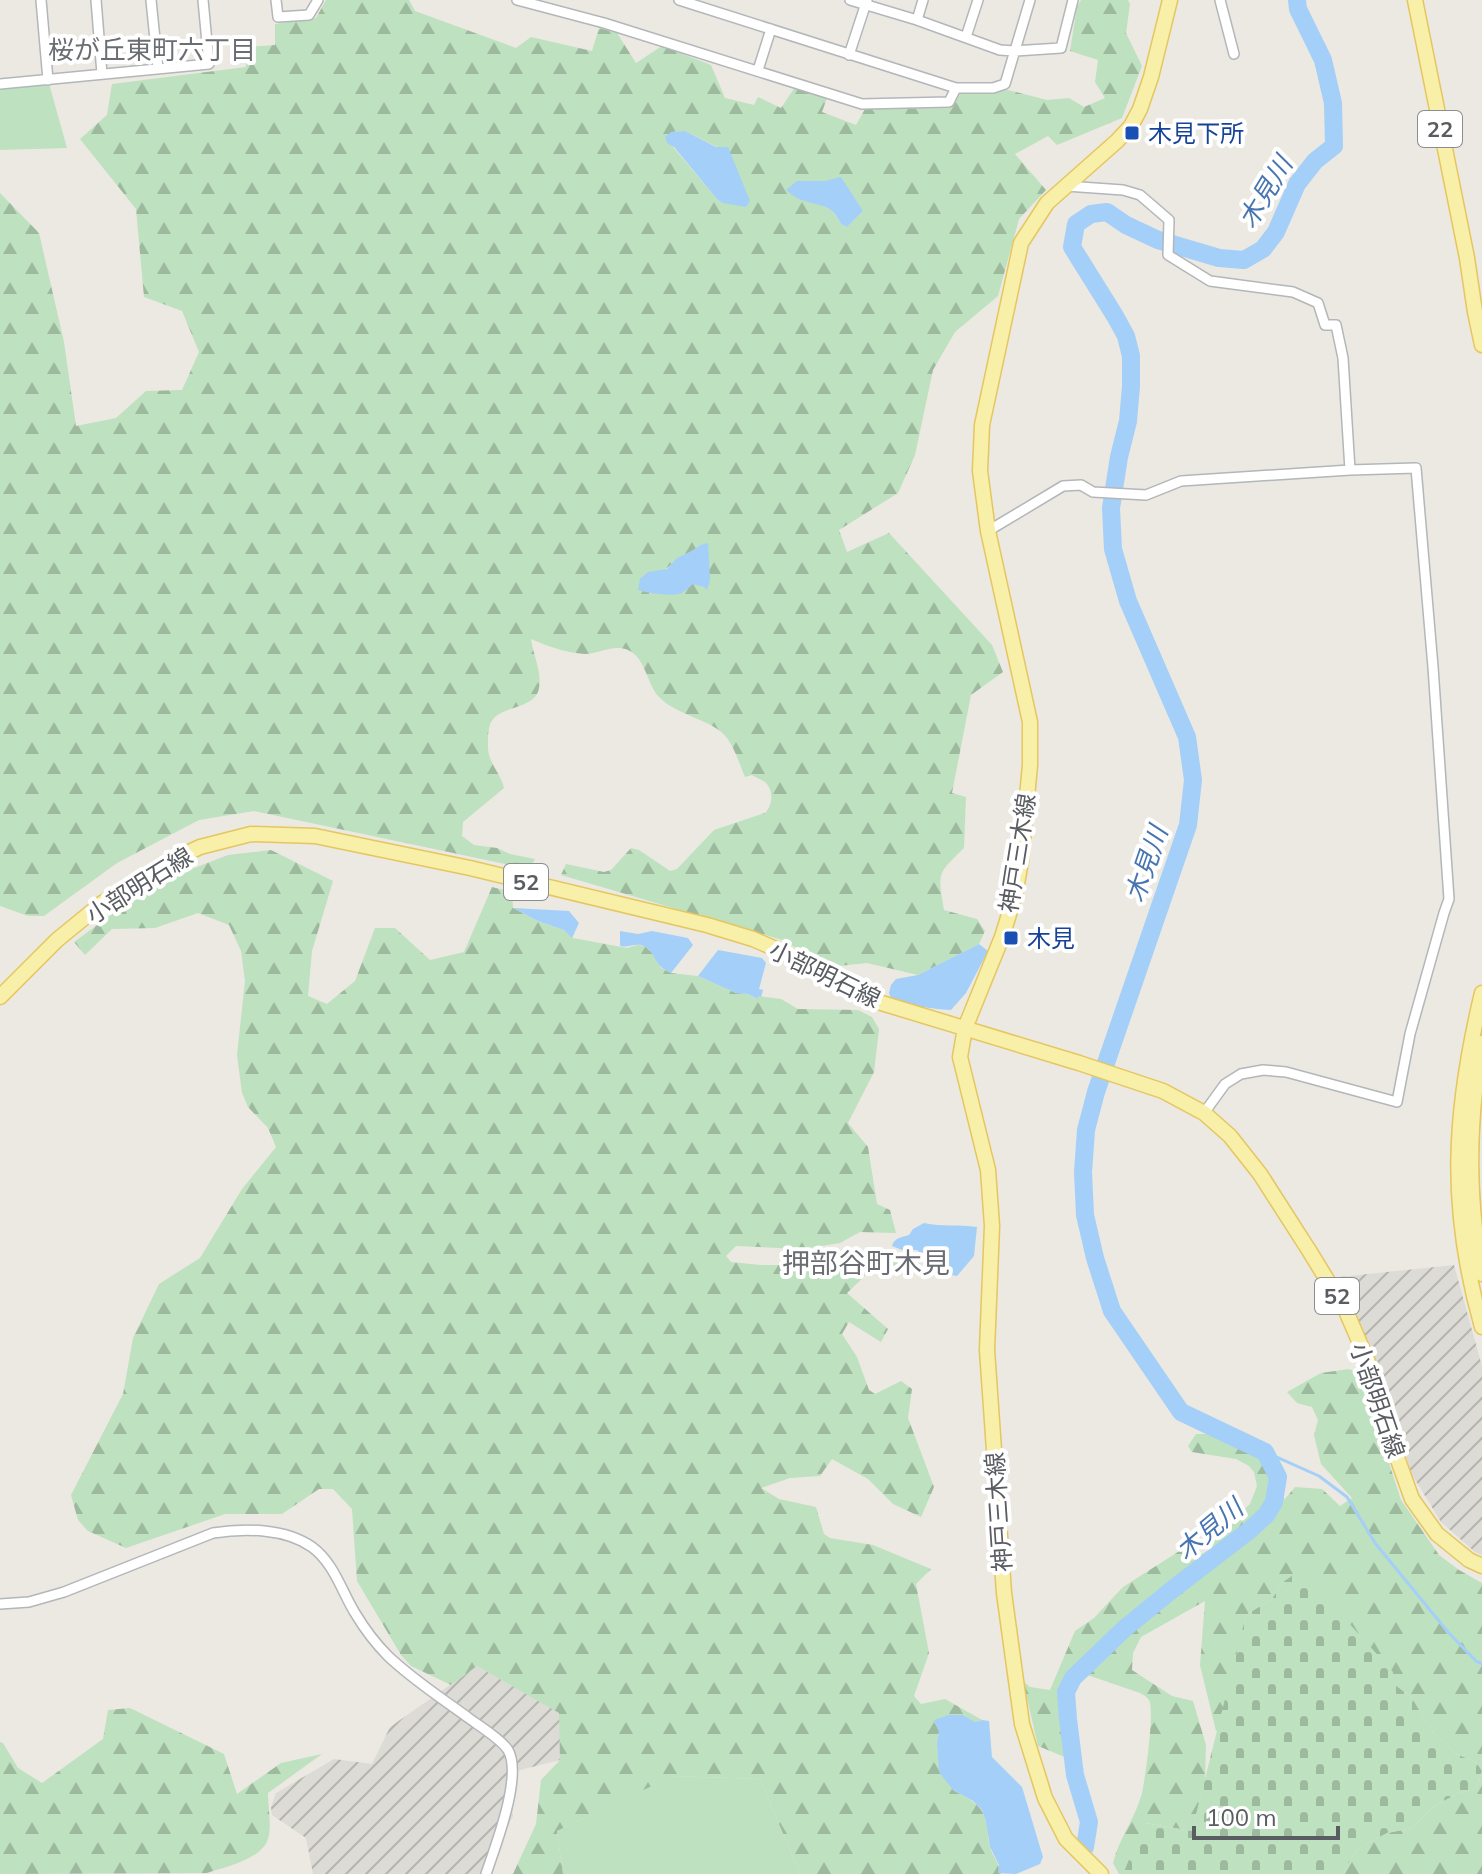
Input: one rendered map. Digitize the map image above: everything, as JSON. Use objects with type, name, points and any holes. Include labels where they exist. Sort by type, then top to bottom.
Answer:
[{"type":"main road","name":"神戸三木線","points":[[1101,1874],[1066,1839],[1045,1798],[1022,1724],[1004,1593],[987,1350],[992,1226],[988,1170],[960,1057],[965,1028],[1002,937],[1015,895],[1030,765],[1030,722],[988,531],[980,471],[982,425],[1021,243],[1047,203],[1131,126],[1151,77],[1170,0]]},
{"type":"main road","name":"22","points":[[1415,0],[1482,345]]},
{"type":"main road","name":"22","points":[[1467,258],[1482,307]]},
{"type":"main road","name":"小部明石線","points":[[0,997],[57,940],[101,904],[162,865],[200,847],[251,834],[315,836],[470,868],[707,925],[785,953],[865,998],[1163,1091],[1204,1113],[1230,1136],[1260,1174],[1346,1311],[1368,1362],[1412,1499],[1437,1534],[1469,1560],[1482,1566]]},
{"type":"main road","points":[[1482,993],[1463,1086],[1458,1154],[1464,1249],[1482,1327]]},
{"type":"main road","points":[[1482,1043],[1473,1101],[1470,1155],[1472,1201],[1482,1274]]},
{"type":"street","points":[[41,0],[48,80]]},
{"type":"street","points":[[96,0],[102,74]]},
{"type":"street","points":[[151,0],[158,69]]},
{"type":"street","points":[[0,84],[209,64],[203,0]]},
{"type":"street","points":[[276,0],[278,17],[309,15],[318,0]]},
{"type":"street","points":[[517,0],[604,23],[862,104],[949,102],[956,88]]},
{"type":"street","points":[[679,0],[956,88],[993,88],[1005,84],[1030,0]]},
{"type":"street","points":[[850,0],[1000,50],[1014,51],[1061,48],[1073,0]]},
{"type":"street","points":[[917,20],[923,0]]},
{"type":"street","points":[[966,37],[978,0]]},
{"type":"street","points":[[1220,0],[1234,54]]},
{"type":"street","points":[[849,55],[866,3]]},
{"type":"street","points":[[758,70],[771,29]]},
{"type":"street","points":[[1066,186],[1123,190],[1140,195],[1169,220],[1168,255],[1210,281],[1293,292],[1318,303],[1325,325],[1336,325],[1343,358],[1350,470]]},
{"type":"street","points":[[988,531],[1063,486],[1081,485],[1093,492],[1146,495],[1181,481],[1416,468],[1449,899],[1410,1034],[1397,1102],[1286,1072],[1263,1070],[1241,1074],[1225,1084],[1204,1113]]},
{"type":"street","points":[[0,1604],[29,1602],[64,1592],[213,1533],[232,1530],[287,1535],[310,1546],[332,1569],[355,1613],[388,1656],[508,1750],[512,1765],[511,1790],[486,1874]]},
{"type":"shaded area","points":[[1454,1265],[1482,1366],[1482,1555],[1441,1522],[1411,1473],[1386,1387],[1339,1277]]},
{"type":"shaded area","points":[[477,1666],[560,1713],[560,1760],[508,1773],[513,1816],[485,1874],[313,1874],[306,1838],[272,1815],[271,1807],[276,1793],[334,1759],[372,1764],[390,1727]]},
{"type":"green space","points":[[326,0],[409,0],[415,11],[516,48],[531,37],[592,51],[599,28],[617,33],[636,63],[662,46],[711,65],[725,98],[754,105],[758,97],[781,108],[795,87],[827,98],[822,112],[856,125],[865,109],[951,108],[961,93],[1008,90],[1047,100],[1069,98],[1084,107],[1105,98],[1095,82],[1098,60],[1070,51],[1077,7],[1081,0],[1128,0],[1126,33],[1142,66],[1122,118],[1057,145],[1048,136],[1015,154],[1046,190],[1019,219],[998,296],[955,332],[933,370],[915,455],[898,493],[839,530],[847,552],[889,533],[992,645],[1003,672],[971,695],[952,793],[966,797],[964,848],[948,864],[940,881],[944,910],[977,919],[985,931],[979,944],[918,975],[867,963],[829,967],[782,940],[561,875],[566,864],[604,872],[611,870],[631,848],[670,871],[677,869],[714,830],[765,813],[770,806],[771,793],[764,781],[752,775],[745,777],[732,747],[721,732],[674,708],[658,696],[634,653],[617,648],[590,654],[578,653],[531,639],[539,675],[537,695],[499,714],[492,721],[489,753],[504,788],[463,822],[462,836],[474,845],[535,859],[529,869],[254,811],[199,820],[117,863],[44,916],[28,916],[0,906],[0,193],[39,233],[64,342],[76,426],[116,418],[146,391],[182,390],[199,352],[182,311],[144,297],[136,209],[80,139],[107,115],[112,84],[246,67],[245,47],[275,45],[275,24],[316,18]],"holes":[[[685,131],[717,147],[717,199],[673,147],[671,132]],[[797,181],[825,181],[863,211],[847,227],[828,209],[798,198]],[[700,545],[704,587],[693,583],[677,593],[649,594],[660,571]]]},
{"type":"green space","points":[[48,80],[67,148],[0,150],[0,84]]},
{"type":"green space","points":[[271,850],[333,881],[312,951],[308,996],[327,1004],[355,981],[375,928],[395,928],[430,960],[464,952],[492,887],[512,892],[513,908],[564,930],[573,938],[627,948],[645,946],[661,968],[671,973],[698,976],[756,999],[758,996],[781,999],[798,1009],[858,1010],[872,1017],[879,1029],[874,1072],[848,1123],[868,1147],[877,1204],[890,1210],[896,1233],[860,1232],[840,1243],[802,1249],[736,1246],[726,1256],[731,1262],[760,1265],[833,1265],[880,1251],[912,1253],[920,1264],[873,1268],[847,1293],[888,1329],[881,1342],[849,1322],[842,1334],[857,1357],[869,1390],[875,1394],[901,1381],[912,1389],[908,1418],[934,1487],[921,1517],[893,1504],[868,1479],[832,1459],[820,1476],[790,1478],[761,1488],[779,1499],[816,1507],[824,1534],[830,1538],[873,1545],[931,1569],[916,1584],[929,1653],[914,1696],[921,1704],[945,1699],[982,1720],[975,1722],[963,1715],[956,1716],[939,1732],[937,1742],[953,1790],[975,1803],[983,1812],[990,1847],[1002,1874],[800,1874],[760,1779],[673,1776],[557,1831],[563,1874],[513,1874],[536,1824],[541,1780],[560,1760],[559,1713],[477,1666],[451,1685],[411,1666],[401,1655],[357,1581],[352,1509],[333,1489],[319,1489],[282,1514],[225,1514],[126,1548],[88,1531],[78,1520],[71,1495],[123,1394],[133,1338],[159,1284],[200,1258],[242,1189],[276,1147],[268,1128],[248,1107],[242,1093],[237,1055],[245,981],[241,951],[229,925],[198,913],[155,928],[112,929],[85,955],[74,942],[153,884],[228,855]]},
{"type":"green space","points":[[1349,1369],[1360,1374],[1401,1500],[1439,1555],[1482,1583],[1482,1771],[1476,1762],[1456,1754],[1431,1730],[1412,1698],[1283,1582],[1272,1599],[1246,1615],[1219,1729],[1216,1731],[1200,1665],[1205,1601],[1141,1637],[1133,1653],[1132,1670],[1172,1696],[1193,1701],[1206,1745],[1205,1780],[1192,1831],[1145,1823],[1123,1874],[1119,1874],[1113,1863],[1143,1785],[1150,1731],[1149,1700],[1140,1693],[1070,1669],[1060,1693],[1067,1758],[1038,1746],[1023,1681],[1030,1687],[1050,1690],[1075,1631],[1094,1618],[1123,1587],[1181,1550],[1190,1561],[1212,1548],[1214,1537],[1250,1504],[1257,1486],[1254,1472],[1236,1459],[1192,1452],[1188,1446],[1196,1434],[1211,1434],[1260,1456],[1273,1475],[1271,1491],[1285,1499],[1295,1487],[1322,1489],[1340,1506],[1352,1498],[1321,1464],[1314,1435],[1318,1420],[1312,1407],[1297,1403],[1287,1392],[1321,1373]]},
{"type":"green space","points":[[1301,1570],[1393,1672],[1394,1684],[1412,1698],[1431,1730],[1456,1754],[1476,1762],[1482,1771],[1476,1789],[1459,1793],[1434,1806],[1412,1828],[1387,1833],[1360,1847],[1343,1874],[1123,1874],[1144,1823],[1192,1831],[1246,1615],[1272,1599],[1283,1582]]},
{"type":"green space","points":[[130,1708],[224,1754],[237,1794],[281,1763],[322,1754],[268,1793],[268,1839],[258,1852],[233,1865],[207,1873],[0,1874],[0,1742],[18,1768],[42,1783],[103,1739],[108,1710]]},
{"type":"green space","points":[[1482,1772],[1482,1874],[1343,1874],[1360,1847],[1387,1833],[1412,1828],[1434,1806],[1459,1793],[1476,1789]]},
{"type":"green space","points":[[672,1776],[760,1779],[800,1874],[563,1874],[557,1831]]},
{"type":"water","points":[[685,131],[716,147],[728,147],[750,201],[746,207],[717,199],[674,147],[667,143],[665,137],[671,132]]},
{"type":"water","points":[[841,177],[863,211],[847,227],[828,208],[797,198],[786,190],[797,181],[825,181]]},
{"type":"water","points":[[708,543],[710,580],[707,590],[693,584],[678,594],[638,590],[640,579],[648,572],[667,569],[677,558]]},
{"type":"water","points":[[513,908],[569,911],[579,923],[572,938],[564,930]]},
{"type":"water","points":[[620,931],[638,934],[652,931],[688,938],[693,945],[671,973],[659,965],[644,946],[620,946]]},
{"type":"water","points":[[979,944],[988,951],[966,993],[951,1010],[921,1007],[891,998],[891,985],[896,979],[918,975]]},
{"type":"water","points":[[718,950],[762,958],[766,963],[759,989],[763,990],[761,997],[757,999],[736,993],[698,976]]},
{"type":"water","points":[[924,1223],[977,1227],[974,1256],[957,1276],[934,1272],[917,1250],[892,1246],[896,1240],[909,1235]]},
{"type":"water","points":[[963,1715],[975,1722],[989,1721],[992,1757],[1022,1787],[1043,1857],[1040,1864],[1016,1874],[998,1873],[999,1865],[990,1847],[982,1810],[953,1790],[939,1772],[939,1732],[934,1720]]},
{"type":"waterway","name":"木見川","points":[[1085,1847],[1089,1822],[1075,1775],[1066,1692],[1073,1678],[1124,1629],[1267,1514],[1274,1502],[1278,1477],[1265,1452],[1181,1412],[1112,1311],[1085,1215],[1083,1172],[1086,1130],[1096,1092],[1188,825],[1193,780],[1187,737],[1128,601],[1113,549],[1111,508],[1128,421],[1131,356],[1126,336],[1072,247],[1076,224],[1091,214],[1107,212],[1158,240],[1219,258],[1244,260],[1263,249],[1276,232],[1297,184],[1315,161],[1334,146],[1333,103],[1323,60],[1298,9],[1297,0]]},
{"type":"waterway","points":[[1265,1452],[1319,1476],[1347,1497],[1375,1543],[1448,1632],[1482,1664]]},
{"type":"place","name":"木見下所","points":[[1132,133]]},
{"type":"place","name":"木見","points":[[1011,938]]},
{"type":"district","name":"桜が丘東町六丁目","points":[[152,49]]},
{"type":"district","name":"押部谷町木見","points":[[866,1262]]}]
